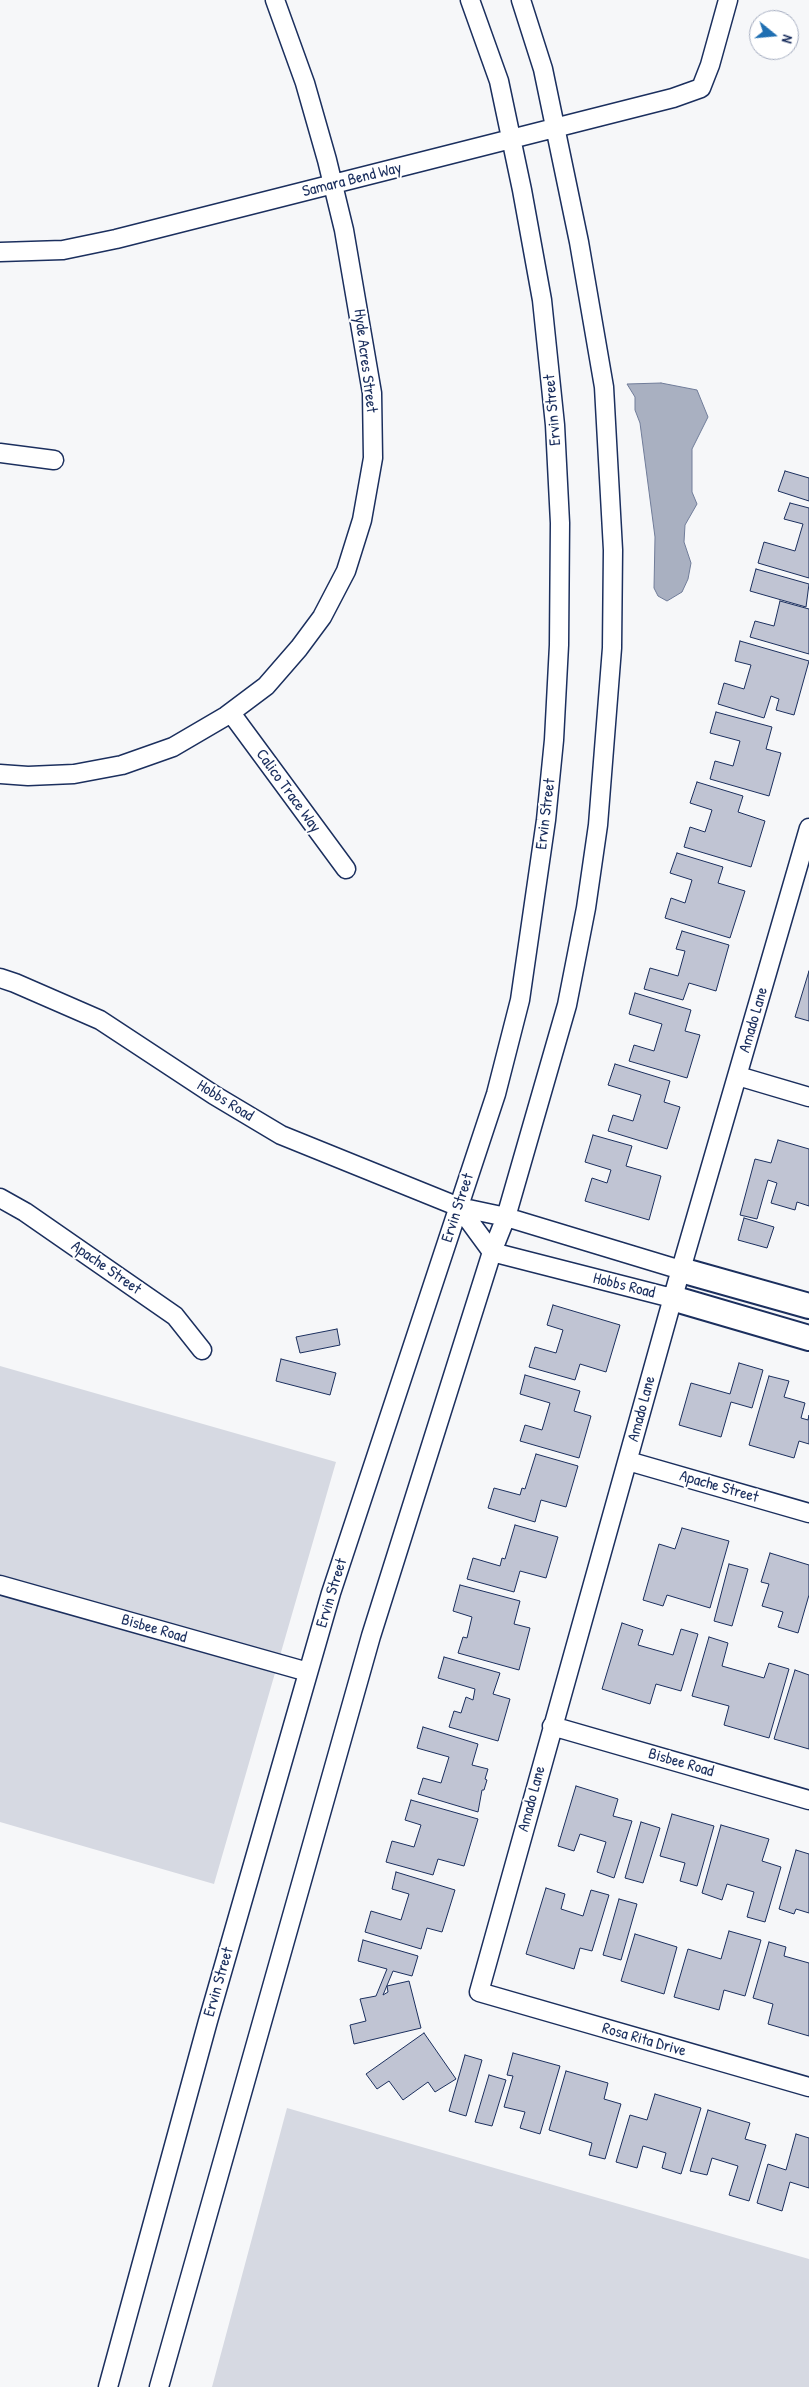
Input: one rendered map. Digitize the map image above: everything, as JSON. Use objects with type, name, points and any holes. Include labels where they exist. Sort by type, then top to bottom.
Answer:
[{"type":"street","name":"Hyde Acres Street","points":[[0,774],[28,776],[74,774],[122,765],[173,747],[231,713],[266,686],[299,648],[322,617],[346,572],[362,520],[373,458],[372,393],[344,230],[333,185],[305,83],[275,0]]},
{"type":"street","name":"Ervin Street","points":[[108,2387],[211,2012],[330,1593],[496,1094],[520,1000],[546,820],[554,740],[559,645],[560,523],[555,425],[542,300],[499,81],[470,0]]},
{"type":"street","points":[[159,2387],[371,1636],[492,1252],[506,1217],[568,1005],[586,908],[598,825],[612,648],[613,550],[604,387],[579,242],[556,128],[543,69],[521,0]]},
{"type":"street","name":"Samara Bend Way","points":[[0,252],[63,250],[333,185],[673,98],[701,88],[710,65],[728,0]]},
{"type":"street","points":[[0,453],[54,460]]},
{"type":"street","name":"Calico Trace Way","points":[[231,713],[346,869]]},
{"type":"street","name":"Amado Lane","points":[[478,1992],[628,1461],[672,1298],[809,828]]},
{"type":"street","name":"Hobbs Road","points":[[0,978],[100,1020],[214,1095],[281,1135],[459,1207],[506,1217],[681,1270],[809,1306]]},
{"type":"street","points":[[738,1076],[809,1097]]},
{"type":"street","name":"Apache Street","points":[[0,1198],[25,1212],[175,1316],[202,1350]]},
{"type":"street","points":[[459,1207],[492,1252]]},
{"type":"street","name":"Hobbs Road","points":[[492,1252],[672,1298],[809,1338]]},
{"type":"street","name":"Apache Street","points":[[628,1461],[809,1513]]},
{"type":"street","name":"Bisbee Road","points":[[0,1585],[308,1672]]},
{"type":"street","name":"Bisbee Road","points":[[552,1726],[809,1800]]},
{"type":"street","name":"Rosa Rita Drive","points":[[478,1992],[809,2087]]},
{"type":"shaded area","points":[[0,1366],[336,1462],[214,1884],[0,1822]]},
{"type":"shaded area","points":[[287,2108],[809,2259],[809,2387],[212,2387]]},
{"type":"water","points":[[661,383],[697,390],[708,417],[692,449],[692,492],[697,504],[685,525],[684,542],[691,563],[688,579],[682,592],[667,601],[658,596],[654,588],[655,537],[640,423],[635,410],[635,397],[627,384]]},
{"type":"building","points":[[785,471],[809,478],[809,501],[778,491]]},
{"type":"building","points":[[790,503],[809,508],[809,578],[758,563],[764,542],[795,551],[803,524],[784,519]]},
{"type":"building","points":[[756,569],[809,584],[806,607],[750,591]]},
{"type":"building","points":[[780,601],[809,609],[809,654],[750,637],[755,621],[774,626]]},
{"type":"building","points":[[740,641],[809,661],[794,715],[776,710],[779,699],[771,696],[764,718],[718,704],[724,683],[744,689],[751,665],[735,661]]},
{"type":"building","points":[[716,712],[772,727],[766,749],[781,753],[769,796],[710,779],[715,761],[733,766],[740,741],[710,733]]},
{"type":"building","points":[[697,782],[743,796],[738,812],[765,821],[751,867],[684,847],[690,827],[705,832],[712,810],[690,803]]},
{"type":"building","points":[[677,853],[723,867],[718,883],[745,891],[730,938],[665,918],[671,898],[685,903],[692,880],[670,873]]},
{"type":"building","points":[[682,931],[729,945],[716,991],[689,983],[683,1000],[644,989],[650,968],[678,976],[685,951],[676,949]]},
{"type":"building","points":[[809,971],[809,1021],[795,1017]]},
{"type":"building","points":[[635,993],[691,1010],[685,1031],[700,1035],[687,1078],[629,1061],[634,1045],[654,1051],[662,1024],[629,1014]]},
{"type":"building","points":[[615,1064],[670,1081],[664,1102],[680,1107],[667,1149],[608,1131],[613,1115],[633,1121],[641,1095],[608,1085]]},
{"type":"building","points":[[593,1135],[632,1146],[626,1166],[661,1176],[649,1220],[585,1201],[592,1178],[607,1183],[611,1170],[585,1162]]},
{"type":"building","points":[[778,1140],[809,1149],[809,1206],[797,1202],[795,1210],[771,1203],[777,1183],[768,1180],[757,1219],[740,1215],[755,1159],[771,1163]]},
{"type":"building","points":[[744,1218],[774,1227],[767,1248],[738,1240]]},
{"type":"building","points":[[553,1305],[620,1325],[606,1372],[580,1364],[575,1380],[529,1367],[535,1347],[556,1353],[563,1330],[547,1325]]},
{"type":"building","points":[[337,1329],[340,1345],[300,1353],[296,1337]]},
{"type":"building","points":[[281,1359],[336,1373],[330,1395],[276,1381]]},
{"type":"building","points":[[739,1363],[763,1370],[752,1408],[731,1402],[721,1437],[679,1425],[691,1383],[730,1394]]},
{"type":"building","points":[[525,1375],[580,1391],[574,1411],[591,1416],[579,1458],[520,1441],[525,1425],[542,1430],[550,1403],[520,1394]]},
{"type":"building","points":[[769,1376],[789,1381],[784,1397],[805,1403],[801,1418],[808,1420],[809,1415],[809,1444],[799,1441],[794,1458],[749,1445]]},
{"type":"building","points":[[536,1454],[578,1466],[566,1507],[541,1500],[535,1522],[488,1508],[494,1488],[520,1495],[522,1488],[525,1489]]},
{"type":"building","points":[[515,1525],[558,1537],[546,1578],[520,1571],[514,1592],[467,1579],[473,1558],[500,1566],[502,1558],[505,1559]]},
{"type":"building","points":[[682,1528],[729,1541],[710,1608],[667,1595],[663,1606],[643,1600],[659,1544],[675,1549]]},
{"type":"building","points":[[770,1553],[809,1565],[809,1595],[798,1633],[778,1627],[783,1612],[762,1606],[769,1584],[761,1582]]},
{"type":"building","points":[[729,1564],[748,1569],[732,1626],[714,1621]]},
{"type":"building","points":[[460,1585],[520,1601],[514,1624],[530,1628],[519,1670],[458,1653],[463,1637],[467,1638],[472,1617],[453,1611]]},
{"type":"building","points":[[622,1623],[643,1630],[638,1645],[673,1655],[681,1629],[698,1634],[681,1691],[656,1684],[650,1704],[602,1689]]},
{"type":"building","points":[[709,1637],[728,1643],[722,1666],[764,1678],[769,1663],[789,1669],[769,1738],[724,1725],[729,1706],[692,1696]]},
{"type":"building","points":[[444,1657],[500,1673],[493,1694],[510,1699],[498,1741],[449,1727],[454,1711],[461,1713],[466,1697],[473,1700],[475,1689],[438,1678]]},
{"type":"building","points":[[795,1670],[809,1675],[809,1749],[774,1739]]},
{"type":"building","points":[[423,1727],[478,1744],[472,1765],[488,1769],[485,1779],[487,1780],[484,1790],[482,1790],[478,1812],[418,1794],[423,1778],[441,1783],[449,1757],[417,1748]]},
{"type":"building","points":[[576,1786],[618,1799],[613,1816],[632,1821],[614,1878],[597,1872],[606,1842],[580,1834],[574,1851],[558,1846]]},
{"type":"building","points":[[411,1800],[478,1819],[464,1866],[438,1859],[433,1875],[386,1862],[392,1841],[414,1847],[421,1825],[405,1820]]},
{"type":"building","points":[[672,1814],[714,1826],[697,1886],[680,1881],[685,1863],[660,1856]]},
{"type":"building","points":[[641,1822],[660,1828],[643,1883],[625,1878]]},
{"type":"building","points":[[721,1825],[769,1839],[762,1861],[781,1867],[765,1922],[747,1917],[754,1892],[727,1884],[722,1900],[702,1893]]},
{"type":"building","points":[[796,1850],[809,1854],[809,1913],[796,1909],[794,1914],[779,1909]]},
{"type":"building","points":[[396,1872],[455,1890],[442,1932],[427,1928],[421,1949],[365,1932],[371,1911],[401,1920],[409,1894],[392,1889]]},
{"type":"building","points":[[546,1888],[565,1894],[561,1909],[583,1916],[591,1890],[609,1895],[592,1951],[580,1948],[574,1969],[526,1954]]},
{"type":"building","points":[[619,1899],[637,1904],[621,1960],[603,1955]]},
{"type":"building","points":[[729,1931],[761,1940],[745,1996],[724,1990],[719,2010],[674,1997],[688,1949],[721,1959]]},
{"type":"building","points":[[635,1934],[677,1947],[664,1994],[621,1981]]},
{"type":"building","points":[[363,1940],[418,1956],[412,1976],[393,1971],[383,1995],[388,1992],[387,1986],[409,1981],[421,2028],[354,2044],[350,2025],[366,2021],[360,1999],[376,1996],[387,1969],[358,1961]]},
{"type":"building","points":[[769,1942],[786,1947],[784,1956],[809,1963],[809,2036],[768,2024],[773,2004],[753,1998]]},
{"type":"building","points":[[424,2033],[456,2079],[435,2092],[428,2082],[403,2100],[389,2081],[377,2089],[366,2074]]},
{"type":"building","points":[[513,2053],[560,2066],[540,2134],[520,2128],[525,2112],[504,2107],[513,2076],[507,2075]]},
{"type":"building","points":[[465,2055],[482,2060],[466,2116],[449,2111]]},
{"type":"building","points":[[566,2071],[608,2083],[604,2099],[621,2104],[605,2159],[589,2155],[592,2143],[549,2130]]},
{"type":"building","points":[[489,2075],[506,2080],[492,2126],[475,2122]]},
{"type":"building","points":[[655,2094],[701,2108],[681,2174],[662,2168],[666,2153],[643,2146],[637,2168],[616,2162],[630,2115],[647,2120]]},
{"type":"building","points":[[708,2110],[750,2123],[745,2139],[766,2145],[749,2201],[729,2195],[738,2166],[712,2158],[707,2175],[690,2171]]},
{"type":"building","points":[[796,2134],[809,2138],[809,2188],[790,2182],[782,2211],[757,2203],[768,2164],[786,2170]]}]
